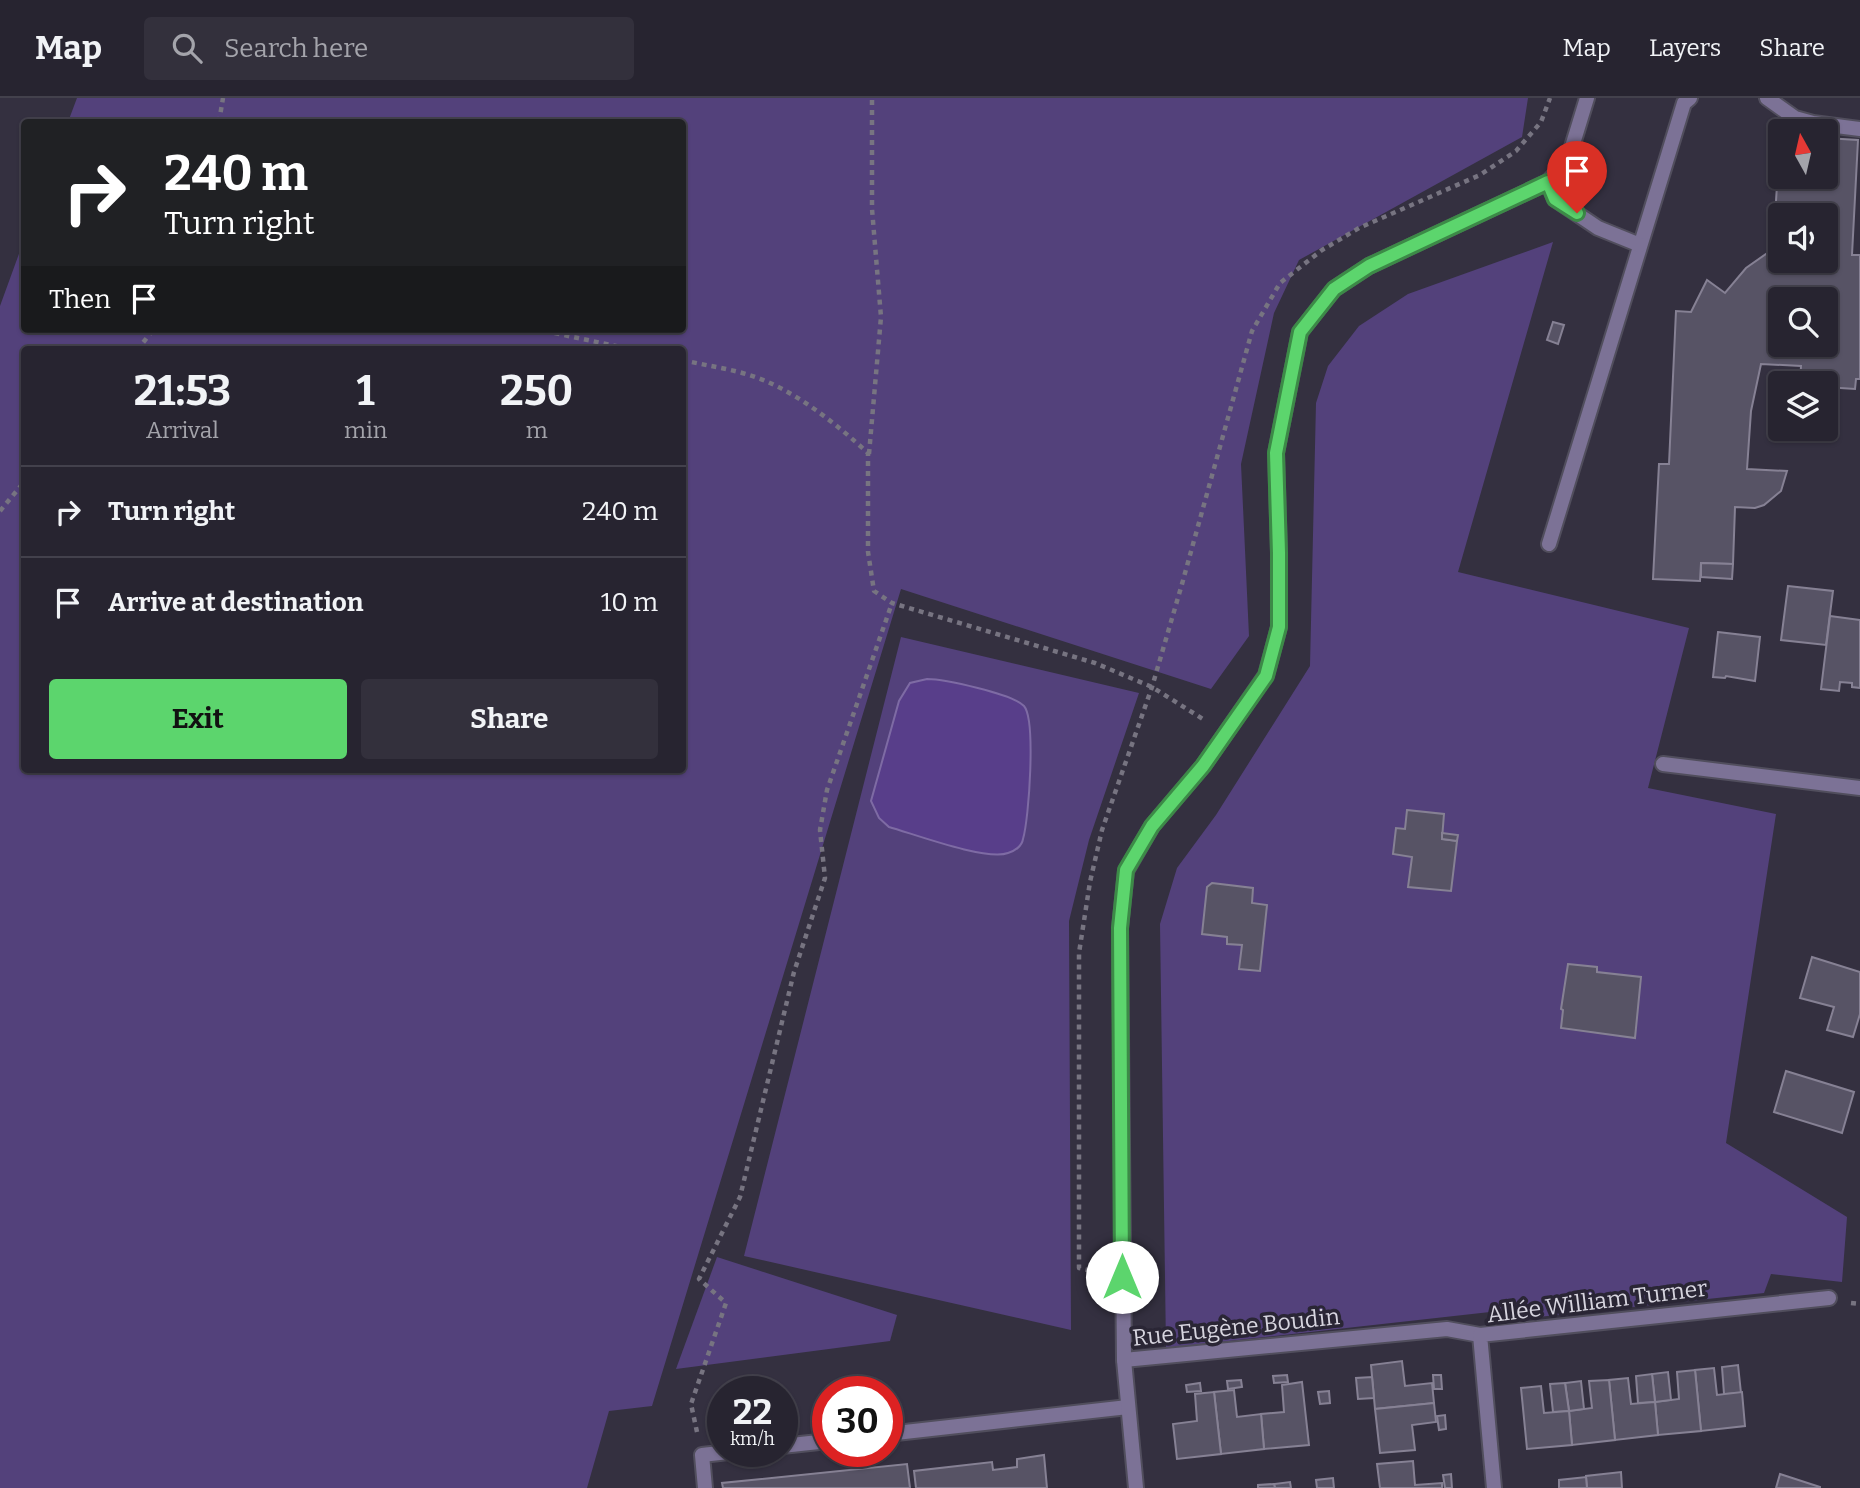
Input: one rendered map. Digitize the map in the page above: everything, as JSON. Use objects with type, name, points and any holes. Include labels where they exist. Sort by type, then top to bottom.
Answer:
[{"type":"street","points":[[1124,1360],[1120,928],[1126,870],[1152,826],[1203,766],[1266,676],[1279,627],[1276,453],[1300,332],[1334,289],[1369,266],[1548,182],[1568,160],[1587,98]]},
{"type":"street","points":[[1549,544],[1684,103],[1690,98]]},
{"type":"street","points":[[1767,98],[1795,118],[1860,129]]},
{"type":"street","points":[[1548,182],[1555,199],[1598,228],[1640,245]]},
{"type":"street","points":[[1663,764],[1860,788]]},
{"type":"street","name":"Allée William Turner","points":[[1494,1488],[1480,1335],[1829,1298]]},
{"type":"street","name":"Rue Eugène Boudin","points":[[1136,1488],[1124,1360],[1447,1329],[1480,1335]]},
{"type":"street","points":[[903,1432],[1128,1407]]},
{"type":"street","points":[[705,1488],[702,1455],[707,1454]]},
{"type":"path","points":[[220,119],[223,98]]},
{"type":"path","points":[[872,98],[872,209],[881,317],[869,455],[868,552],[874,591],[892,603],[1094,663],[1152,687],[1226,734]]},
{"type":"path","points":[[1122,1277],[1079,1268],[1079,953],[1090,882],[1102,830],[1152,687],[1252,331],[1280,283],[1322,250],[1359,228],[1480,176],[1516,151],[1541,122],[1550,98]]},
{"type":"path","points":[[554,333],[616,346]]},
{"type":"path","points":[[686,361],[748,375],[801,400],[841,428],[869,455]]},
{"type":"path","points":[[0,511],[21,486]]},
{"type":"path","points":[[702,1455],[691,1404],[726,1303],[699,1279],[740,1196],[794,972],[825,878],[820,830],[827,790],[892,603]]},
{"type":"shaded area","points":[[77,98],[1528,98],[1522,137],[1299,260],[1274,313],[1241,464],[1249,636],[1211,689],[901,589],[652,1406],[609,1411],[587,1488],[0,1488],[0,306],[21,248],[21,333],[686,333],[686,119],[69,119]]},
{"type":"shaded area","points":[[1553,242],[1458,572],[1689,628],[1648,788],[1776,814],[1726,1143],[1847,1217],[1842,1282],[1771,1274],[1764,1293],[1491,1322],[1490,1312],[1166,1348],[1160,924],[1177,868],[1216,815],[1310,666],[1316,403],[1328,366],[1359,326],[1408,294]]},
{"type":"shaded area","points":[[901,637],[1139,693],[1089,840],[1069,921],[1071,1330],[744,1256]]},
{"type":"shaded area","points":[[927,679],[993,692],[1024,706],[1030,730],[1029,792],[1022,842],[1013,851],[998,854],[967,850],[889,827],[879,818],[871,801],[899,701],[910,683]]},
{"type":"shaded area","points":[[717,1257],[897,1315],[890,1341],[676,1369]]},
{"type":"building","points":[[1838,139],[1858,140],[1852,255],[1860,255],[1860,379],[1856,379],[1855,389],[1838,388],[1838,371],[1801,371],[1801,366],[1761,364],[1751,411],[1747,469],[1787,471],[1781,491],[1764,505],[1755,508],[1735,507],[1733,564],[1701,563],[1700,581],[1653,579],[1659,464],[1669,464],[1676,311],[1691,312],[1707,280],[1725,293],[1746,268],[1768,253],[1768,273],[1838,273],[1838,203],[1776,203],[1777,189],[1838,189]]},
{"type":"building","points":[[1553,322],[1564,325],[1558,344],[1547,340]]},
{"type":"building","points":[[1701,563],[1733,564],[1732,579],[1701,577]]},
{"type":"building","points":[[1788,586],[1833,591],[1826,645],[1781,640]]},
{"type":"building","points":[[1830,616],[1860,620],[1860,688],[1852,687],[1852,683],[1840,682],[1839,691],[1821,689]]},
{"type":"building","points":[[1718,632],[1760,637],[1755,681],[1726,676],[1713,677]]},
{"type":"building","points":[[1407,810],[1444,814],[1442,839],[1457,841],[1451,891],[1408,887],[1412,857],[1393,854],[1396,828],[1405,829]]},
{"type":"building","points":[[1442,833],[1458,835],[1457,841],[1442,839]]},
{"type":"building","points":[[1212,883],[1253,888],[1252,903],[1267,905],[1260,971],[1239,969],[1242,945],[1227,944],[1227,937],[1202,934],[1207,887]]},
{"type":"building","points":[[1812,957],[1860,972],[1860,1014],[1853,1037],[1827,1030],[1834,1007],[1800,998]]},
{"type":"building","points":[[1568,964],[1597,967],[1597,972],[1641,977],[1635,1038],[1561,1028]]},
{"type":"building","points":[[1786,1071],[1854,1092],[1842,1133],[1774,1112]]},
{"type":"building","points":[[1402,1361],[1405,1386],[1432,1383],[1434,1403],[1375,1409],[1371,1365]]},
{"type":"building","points":[[1738,1365],[1741,1393],[1724,1394],[1722,1367]]},
{"type":"building","points":[[1714,1368],[1717,1395],[1742,1392],[1745,1426],[1701,1431],[1695,1370]]},
{"type":"building","points":[[1695,1370],[1701,1431],[1658,1435],[1655,1402],[1679,1399],[1677,1372]]},
{"type":"building","points":[[1668,1372],[1671,1400],[1655,1402],[1652,1374]]},
{"type":"building","points":[[1652,1374],[1655,1402],[1638,1403],[1636,1376]]},
{"type":"building","points":[[1287,1375],[1288,1382],[1274,1383],[1273,1376]]},
{"type":"building","points":[[1433,1375],[1441,1375],[1442,1389],[1434,1389]]},
{"type":"building","points":[[1372,1377],[1374,1398],[1358,1399],[1356,1378]]},
{"type":"building","points":[[1628,1378],[1631,1404],[1655,1402],[1658,1435],[1615,1440],[1609,1380]]},
{"type":"building","points":[[1241,1380],[1242,1387],[1228,1389],[1227,1381]]},
{"type":"building","points":[[1609,1380],[1615,1440],[1572,1445],[1569,1411],[1592,1408],[1589,1381]]},
{"type":"building","points":[[1581,1381],[1584,1409],[1569,1411],[1565,1383]]},
{"type":"building","points":[[1302,1382],[1309,1445],[1264,1449],[1261,1414],[1284,1412],[1282,1385]]},
{"type":"building","points":[[1200,1383],[1201,1391],[1187,1392],[1186,1385]]},
{"type":"building","points":[[1565,1383],[1569,1411],[1553,1412],[1550,1384]]},
{"type":"building","points":[[1541,1386],[1544,1413],[1569,1411],[1572,1445],[1527,1449],[1521,1388]]},
{"type":"building","points":[[1234,1390],[1237,1417],[1261,1414],[1264,1449],[1221,1454],[1214,1392]]},
{"type":"building","points":[[1329,1391],[1330,1403],[1320,1404],[1318,1392]]},
{"type":"building","points":[[1214,1392],[1221,1454],[1177,1459],[1173,1424],[1197,1421],[1195,1394]]},
{"type":"building","points":[[1434,1403],[1436,1422],[1412,1425],[1415,1450],[1380,1453],[1375,1409]]},
{"type":"building","points":[[1445,1415],[1446,1429],[1439,1430],[1437,1416]]},
{"type":"building","points":[[1044,1455],[1047,1488],[916,1488],[914,1471],[992,1462],[993,1470],[1017,1467],[1017,1459]]},
{"type":"building","points":[[1413,1461],[1415,1485],[1442,1483],[1442,1488],[1380,1488],[1377,1464]]},
{"type":"building","points":[[907,1464],[910,1488],[723,1488],[722,1483],[878,1467],[903,1467]]},
{"type":"building","points":[[1621,1472],[1622,1488],[1587,1488],[1586,1476]]},
{"type":"building","points":[[1451,1474],[1452,1488],[1445,1488],[1443,1475]]},
{"type":"building","points":[[1780,1474],[1820,1487],[1820,1488],[1776,1488]]},
{"type":"building","points":[[1586,1477],[1587,1488],[1559,1488],[1559,1480]]},
{"type":"building","points":[[1333,1478],[1334,1488],[1317,1488],[1316,1480]]},
{"type":"building","points":[[1290,1482],[1291,1488],[1275,1488],[1274,1484]]},
{"type":"building","points":[[1274,1484],[1275,1488],[1258,1488],[1258,1485]]},
{"type":"route","points":[[1122,1277],[1120,928],[1126,870],[1152,826],[1203,766],[1266,676],[1279,627],[1276,453],[1300,332],[1334,289],[1369,266],[1548,182],[1555,199],[1577,213]]}]
